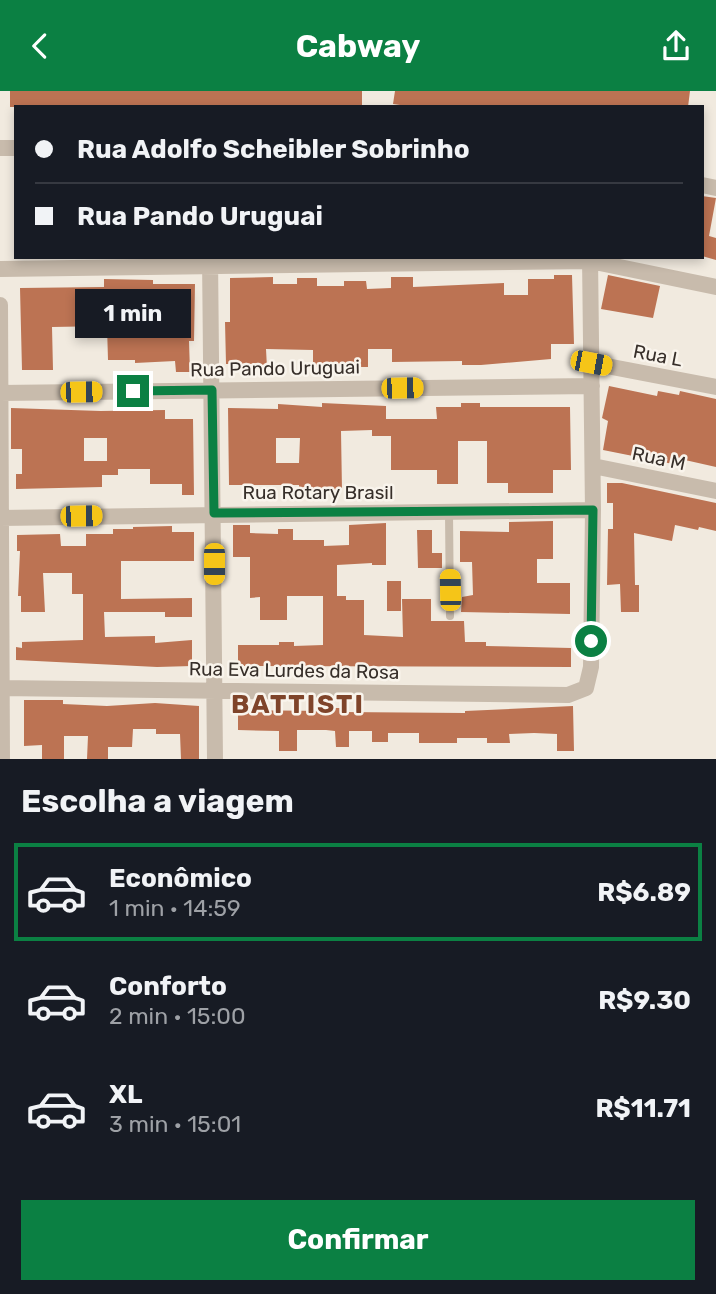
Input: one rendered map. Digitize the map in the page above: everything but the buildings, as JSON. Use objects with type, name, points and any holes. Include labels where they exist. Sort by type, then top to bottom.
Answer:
[{"type":"street","points":[[590,259],[593,510]]},
{"type":"street","points":[[0,269],[210,263],[590,259],[716,286]]},
{"type":"street","points":[[210,263],[215,758]]},
{"type":"street","points":[[0,305],[2,758]]},
{"type":"street","name":"Rua L","points":[[591,363],[716,387]]},
{"type":"street","name":"Rua Pando Uruguai","points":[[1,393],[592,386]]},
{"type":"street","name":"Rua M","points":[[593,466],[716,491]]},
{"type":"street","name":"Rua Rotary Brasil","points":[[1,518],[214,513],[593,510]]},
{"type":"street","name":"Rua Eva Lurdes da Rosa","points":[[0,688],[568,695],[586,688],[591,667],[593,510]]},
{"type":"lane","points":[[449,513],[450,616]]},
{"type":"district","name":"BATTISTI","points":[[298,704]]},
{"type":"route","points":[[133,391],[212,390],[214,513],[593,510],[591,641]]}]
